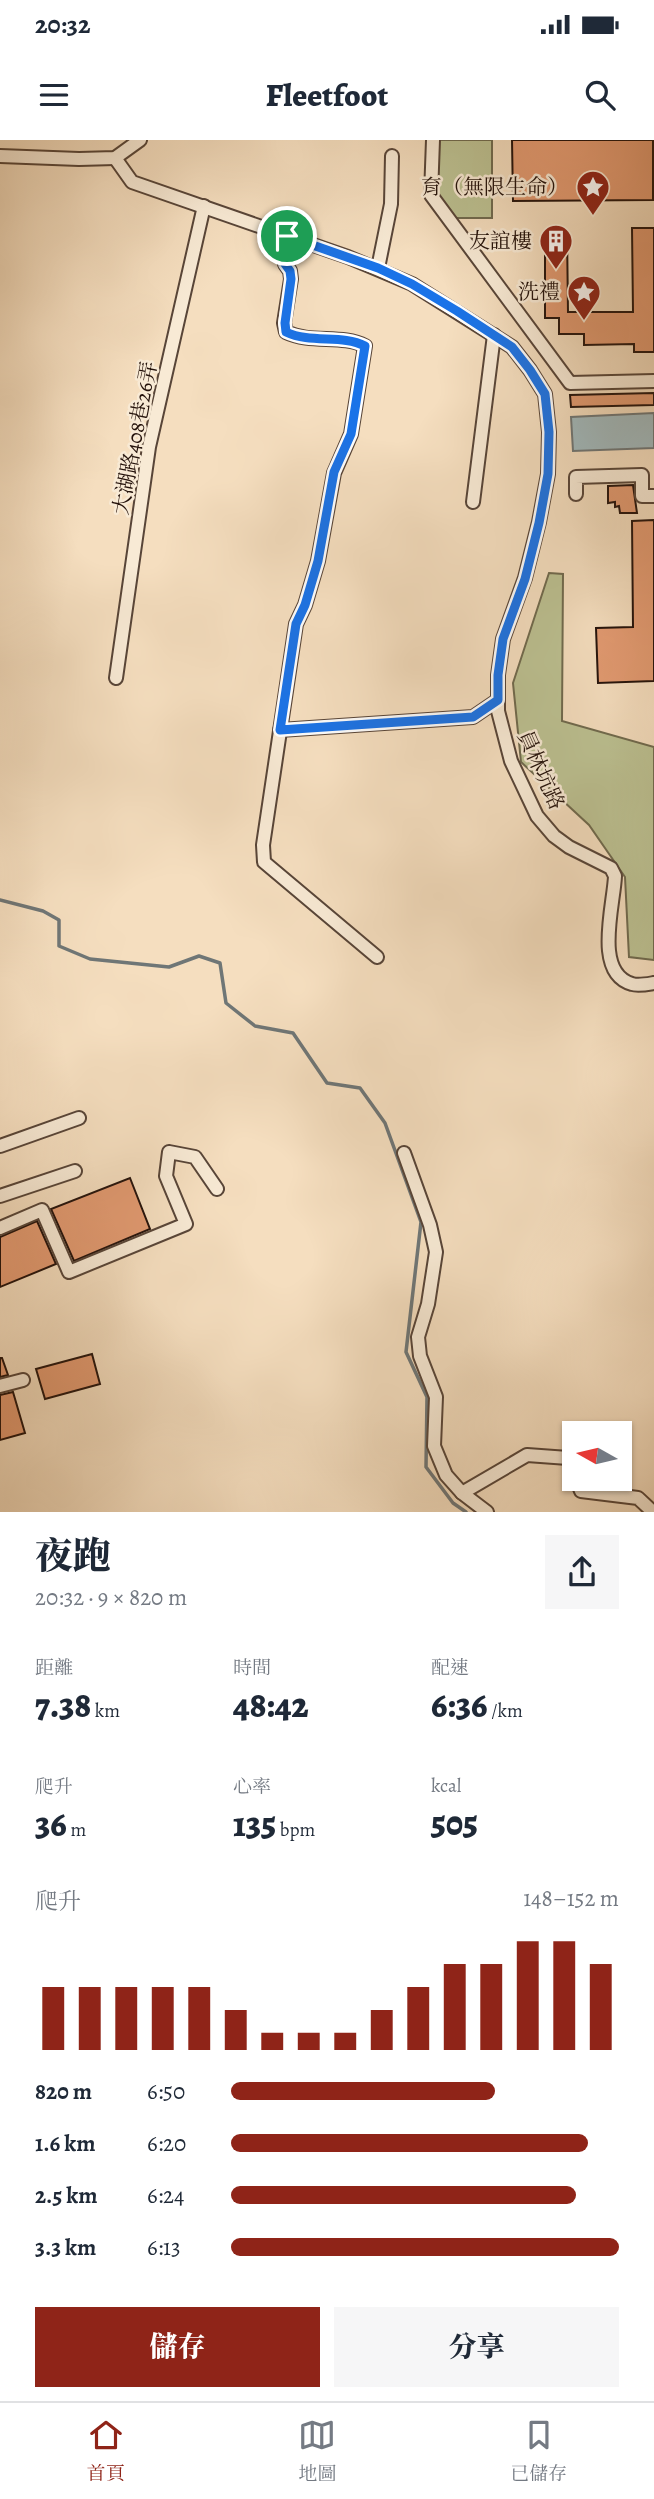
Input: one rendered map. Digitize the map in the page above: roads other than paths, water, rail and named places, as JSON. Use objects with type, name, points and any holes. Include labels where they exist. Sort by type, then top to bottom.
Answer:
[{"type":"street","points":[[0,156],[115,158],[140,140]]},
{"type":"street","points":[[433,140],[431,195],[569,383],[654,382]]},
{"type":"street","points":[[378,268],[391,204],[392,156]]},
{"type":"street","points":[[115,158],[132,181],[378,268],[423,291],[512,347],[545,394],[549,432],[548,474],[525,579],[503,639],[498,675],[498,705],[473,717],[280,730]]},
{"type":"street","name":"大湖路408巷26弄","points":[[117,678],[149,447],[204,206]]},
{"type":"street","points":[[287,236],[285,264],[291,279],[286,332],[297,338],[351,342],[365,346],[351,434],[334,472],[318,561],[305,605],[296,624],[263,845],[264,862],[377,957]]},
{"type":"street","points":[[473,502],[494,335]]},
{"type":"street","points":[[576,494],[576,477],[642,475],[642,496],[654,496]]},
{"type":"street","name":"員林坑路","points":[[498,705],[511,761],[537,816],[554,836],[611,868],[615,876],[608,944],[611,966],[619,977],[632,985],[654,983]]},
{"type":"street","points":[[0,1146],[79,1118]]},
{"type":"street","points":[[0,1228],[42,1210],[69,1272],[186,1224],[166,1176],[169,1152],[195,1157],[217,1189]]},
{"type":"street","points":[[404,1153],[430,1225],[436,1252],[428,1304],[418,1337],[420,1356],[436,1397],[435,1446],[446,1475],[462,1493],[487,1512]]},
{"type":"street","points":[[0,1196],[75,1171]]},
{"type":"street","points":[[0,1386],[23,1380]]},
{"type":"street","points":[[462,1493],[527,1455],[562,1458]]},
{"type":"street","points":[[581,1491],[638,1498],[653,1512]]},
{"type":"water","points":[[654,413],[654,448],[573,451],[571,417]]},
{"type":"waterway","points":[[0,900],[43,911],[59,920],[59,946],[90,959],[169,967],[199,956],[220,963],[226,1003],[255,1026],[293,1033],[327,1083],[360,1088],[385,1123],[421,1222],[406,1352],[427,1397],[426,1467],[453,1503],[466,1512]]},
{"type":"place","name":"育（無限生命）","points":[[593,217]]},
{"type":"place","name":"友誼樓","points":[[556,271]]},
{"type":"place","name":"洗禮","points":[[584,322]]}]
